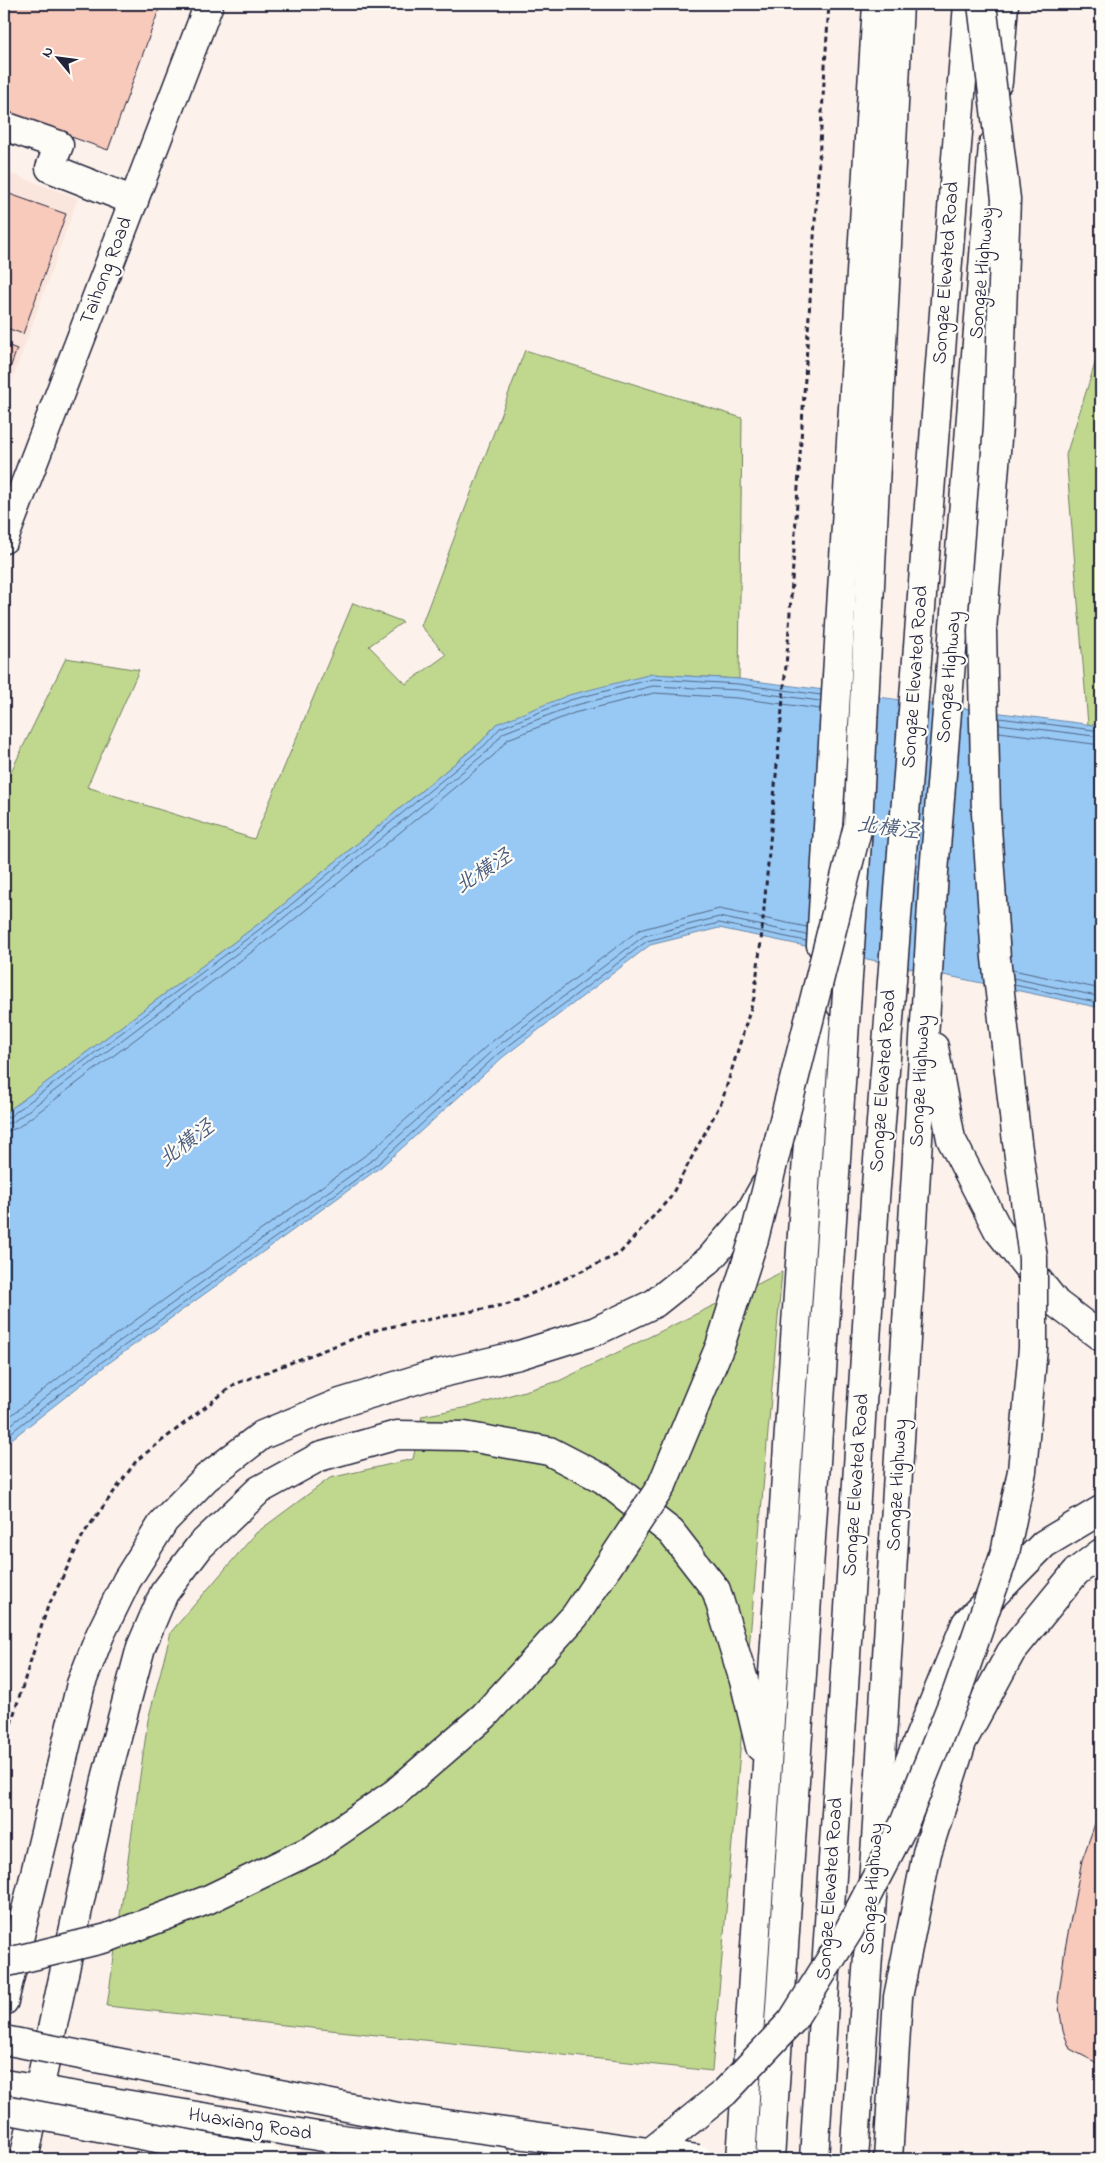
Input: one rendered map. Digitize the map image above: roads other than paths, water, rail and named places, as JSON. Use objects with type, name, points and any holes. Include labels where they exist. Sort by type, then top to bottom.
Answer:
[{"type":"main road","name":"Taihong Road","points":[[4,539],[209,4]]},
{"type":"main road","points":[[741,2159],[844,584],[877,4]]},
{"type":"main road","name":"Songze Elevated Road","points":[[770,2159],[858,826],[899,4]]},
{"type":"main road","name":"Songze Elevated Road","points":[[814,2159],[875,1199],[968,4]]},
{"type":"main road","points":[[642,2159],[725,2092],[792,2021],[848,1930],[904,1824],[957,1692],[1005,1554],[1022,1471],[1033,1348],[1033,1258],[1017,1142],[996,958],[986,813],[982,632],[998,426],[1006,198],[982,4]]},
{"type":"main road","name":"Songze Highway","points":[[854,2159],[876,1840],[934,872],[1004,4]]},
{"type":"main road","points":[[4,126],[59,145],[50,168],[134,201]]},
{"type":"main road","points":[[4,1963],[107,1938],[207,1900],[313,1849],[395,1793],[484,1716],[575,1616],[662,1485],[720,1346],[754,1239],[858,826]]},
{"type":"main road","points":[[926,1005],[951,1139],[998,1230],[1056,1303],[1101,1337]]},
{"type":"main road","points":[[4,2001],[81,1684],[100,1635],[127,1580],[164,1521],[206,1478],[262,1434],[337,1404],[425,1377],[519,1355],[596,1331],[655,1304],[709,1260],[750,1212],[811,1097]]},
{"type":"main road","points":[[24,2159],[107,1775],[141,1648],[164,1593],[200,1546],[258,1490],[319,1457],[397,1435],[464,1436],[548,1451],[602,1479],[671,1532],[716,1590],[745,1684],[766,1774]]},
{"type":"main road","points":[[876,1840],[966,1623],[1044,1544],[1101,1510]]},
{"type":"main road","points":[[888,2159],[898,1997],[928,1853],[962,1742],[1011,1652],[1076,1572],[1101,1553]]},
{"type":"main road","points":[[4,2040],[403,2118],[698,2159]]},
{"type":"main road","name":"Huaxiang Road","points":[[4,2084],[316,2136],[498,2159]]},
{"type":"main road","points":[[4,2109],[267,2159]]},
{"type":"water","name":"北横泾","points":[[652,674],[739,679],[1101,726],[1101,1008],[719,928],[650,945],[503,1057],[382,1166],[106,1365],[4,1445],[4,1114],[273,913],[482,741],[496,724],[569,695]]}]
